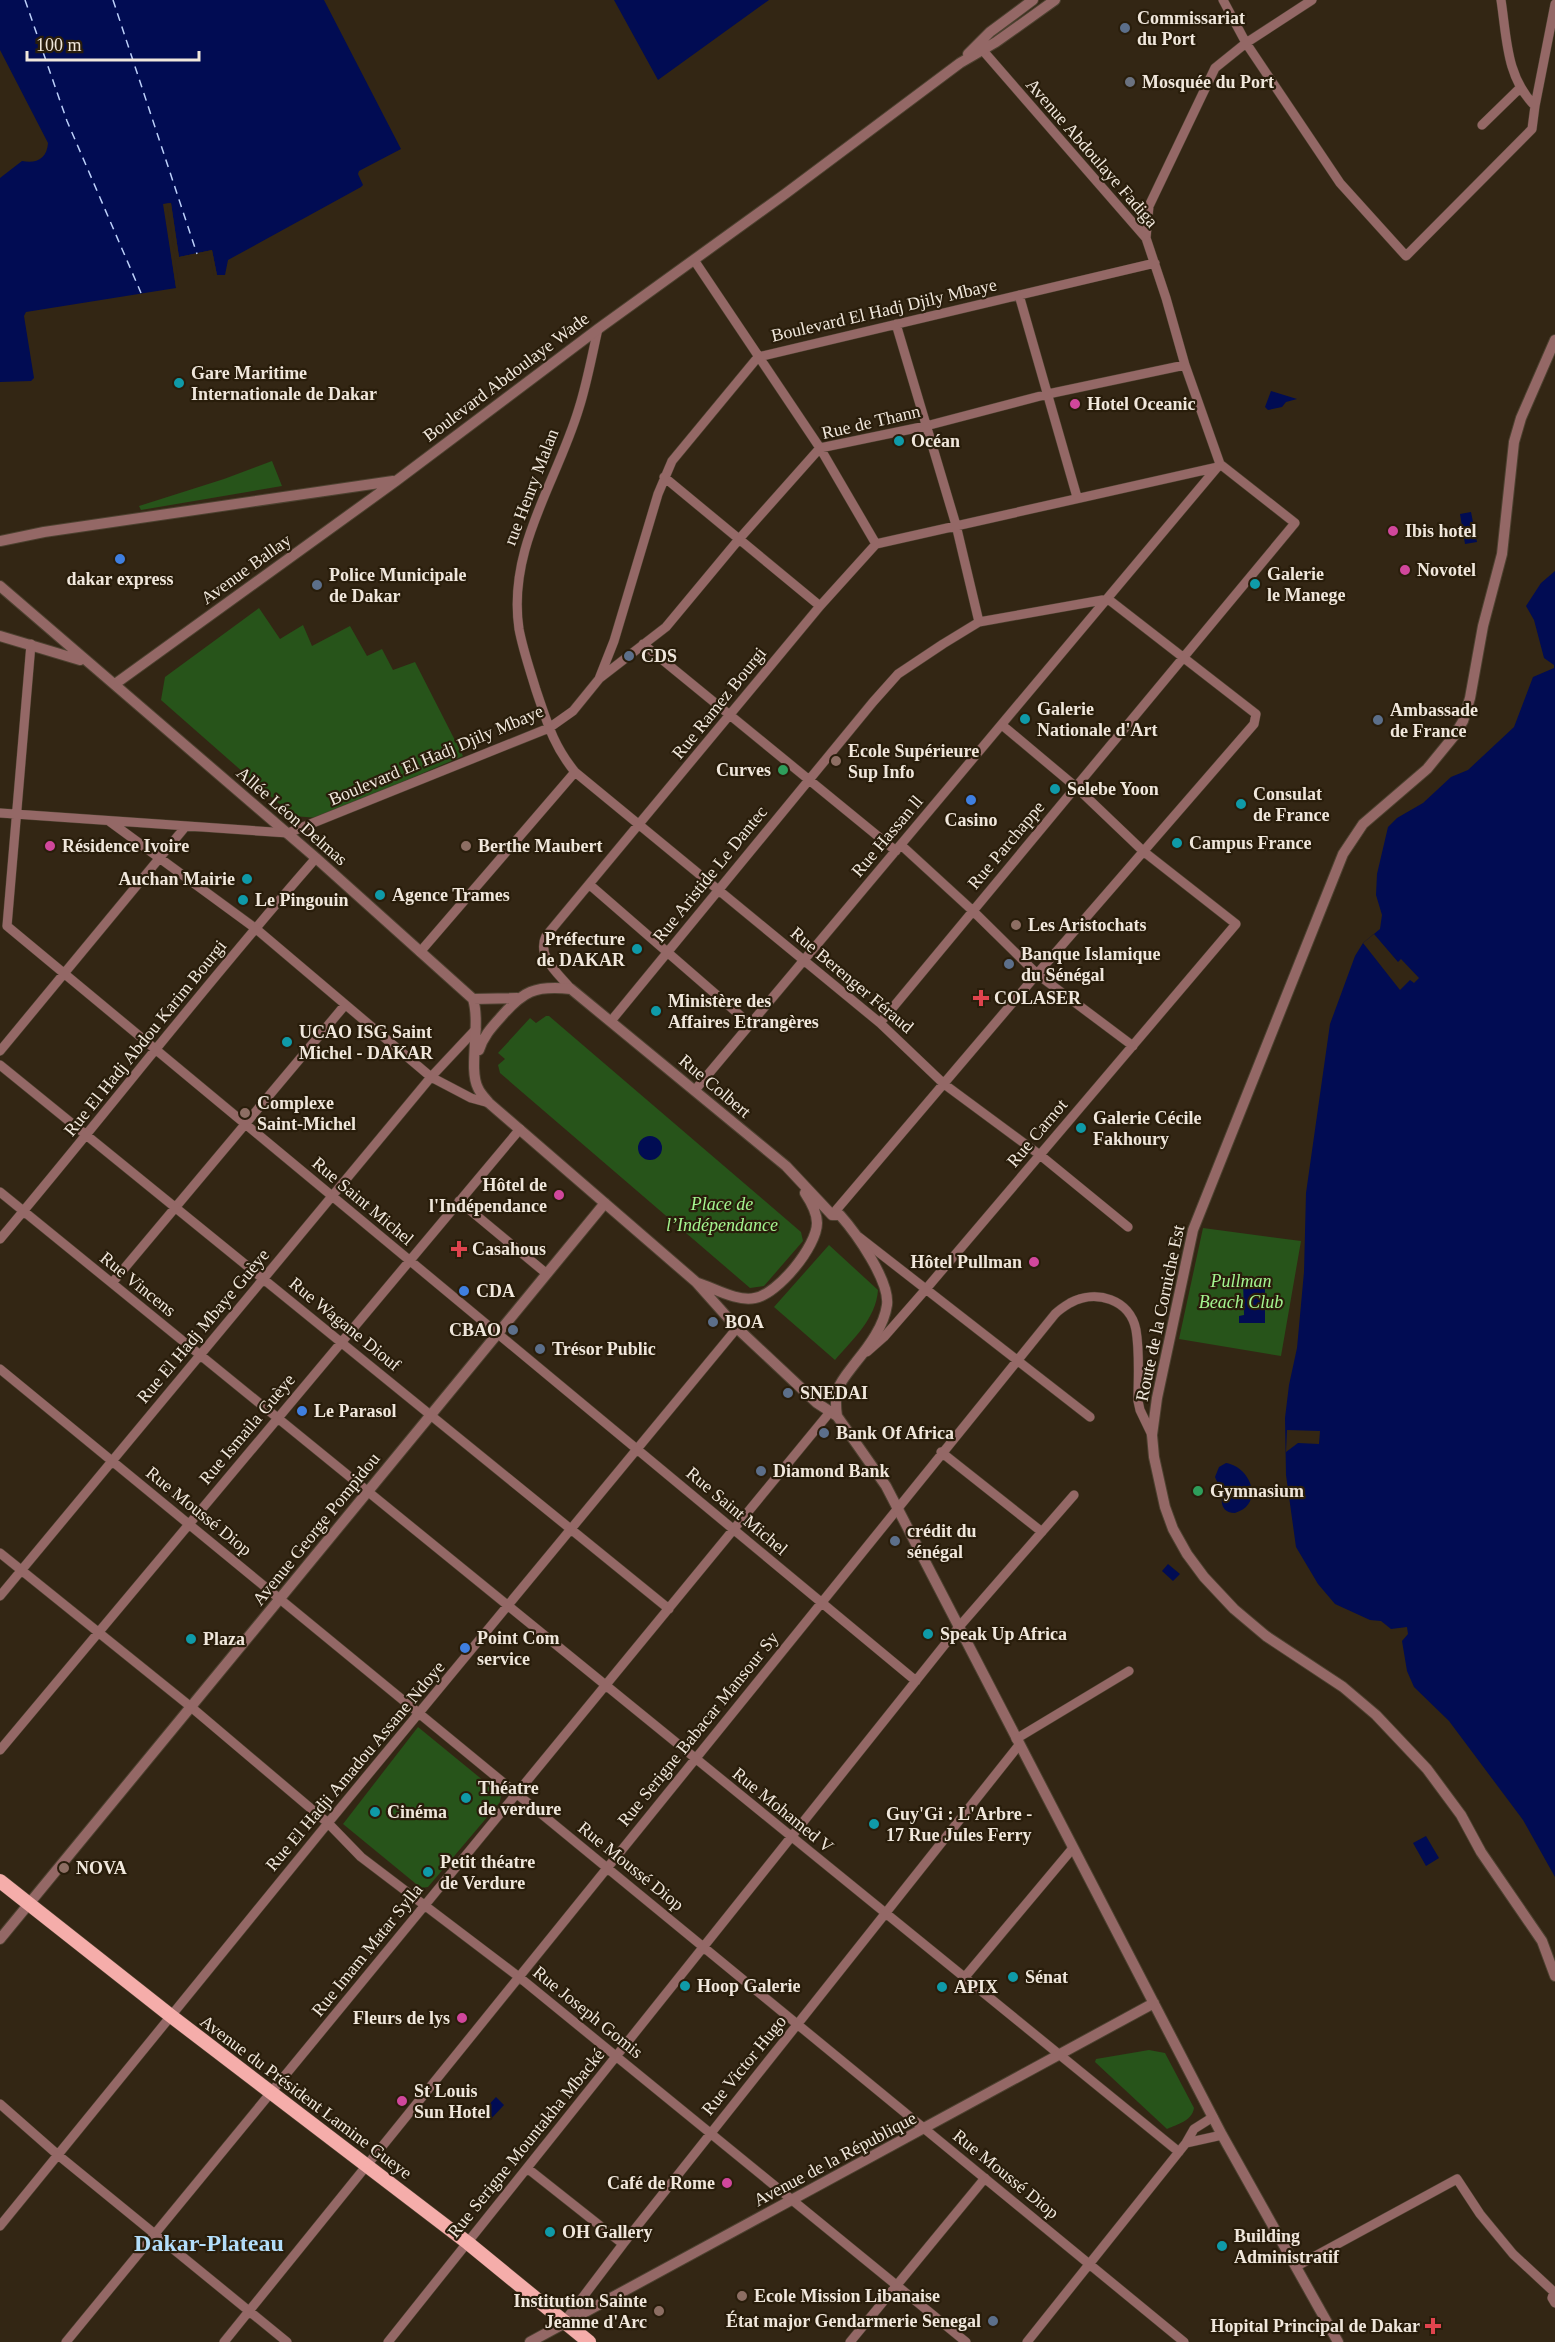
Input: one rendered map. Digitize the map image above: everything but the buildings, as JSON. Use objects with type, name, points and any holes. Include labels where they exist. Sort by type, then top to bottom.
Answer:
[{"type":"main road","name":"Avenue du Président Lamine Gueye","points":[[0,1881],[171,2016],[468,2243],[589,2342]]},
{"type":"main road","points":[[0,1898],[23,1900]]},
{"type":"street","name":"Boulevard Abdoulaye Wade","points":[[980,47],[990,32],[1033,0]]},
{"type":"street","name":"Boulevard Abdoulaye Wade","points":[[0,541],[54,530],[396,481],[980,47],[1054,0]]},
{"type":"street","points":[[1223,0],[1246,43],[1340,183],[1406,256],[1532,129],[1555,3]]},
{"type":"street","points":[[1146,238],[1149,206],[1215,68],[1246,43],[1312,0]]},
{"type":"street","points":[[1501,0],[1512,73],[1520,88],[1535,105]]},
{"type":"street","name":"Avenue Abdoulaye Fadiga","points":[[980,47],[1146,238],[1219,465]]},
{"type":"street","points":[[1482,125],[1520,88]]},
{"type":"street","points":[[694,260],[820,448],[876,544],[1219,465]]},
{"type":"street","name":"Boulevard El Hadj Djily Mbaye","points":[[0,813],[288,833],[549,728],[573,711],[599,679],[614,641],[664,477],[672,461],[758,357],[1155,263]]},
{"type":"street","points":[[1019,295],[1077,497]]},
{"type":"street","points":[[896,324],[956,525],[979,622]]},
{"type":"street","name":"rue Henry Malan","points":[[559,753],[524,654],[519,627],[517,594],[521,559],[531,527],[579,409],[598,329]]},
{"type":"street","name":"Route de la Corniche Est","points":[[1555,340],[1521,418],[1514,442],[1502,554],[1482,626],[1470,698],[1463,720],[1454,736],[1427,769],[1363,824],[1342,854],[1193,1230],[1157,1398],[1152,1435],[1165,1507],[1173,1529],[1193,1562],[1234,1609],[1266,1636],[1343,1687],[1376,1715],[1427,1768],[1461,1815],[1481,1852],[1542,1941],[1555,1976]]},
{"type":"street","name":"Rue de Thann","points":[[599,679],[666,627],[740,538],[820,448],[926,426],[1048,394],[1185,365]]},
{"type":"street","name":"Rue Parchappe","points":[[880,1023],[1294,523],[1219,465]]},
{"type":"street","name":"Rue Hassan ll","points":[[695,1090],[1219,465]]},
{"type":"street","points":[[664,477],[820,606]]},
{"type":"street","name":"Avenue Ballay","points":[[115,684],[396,481]]},
{"type":"street","name":"Rue Ramez Bourgi","points":[[571,989],[544,956],[542,948],[546,936],[820,606],[876,544]]},
{"type":"street","points":[[0,586],[86,662]]},
{"type":"street","points":[[832,1215],[1255,722],[1256,714],[1108,598]]},
{"type":"street","name":"Rue Aristide Le Dantec","points":[[611,1021],[898,674],[979,622],[1108,598]]},
{"type":"street","points":[[0,636],[86,662]]},
{"type":"street","name":"Rue Saint Michel","points":[[31,644],[16,814],[3,926],[156,1050],[916,1681]]},
{"type":"street","points":[[643,644],[809,780],[898,848],[973,911],[1037,974],[1133,1046]]},
{"type":"street","name":"Allée Léon Delmas","points":[[86,662],[115,684],[288,833],[473,999]]},
{"type":"street","points":[[1002,725],[1076,787],[1143,851]]},
{"type":"street","name":"Rue Berenger Féraud","points":[[559,753],[574,772],[880,1023],[944,1084],[1040,1155],[1128,1227]]},
{"type":"street","points":[[420,952],[574,772]]},
{"type":"street","points":[[109,821],[255,928],[431,1077],[471,1098],[489,1103]]},
{"type":"street","points":[[0,1051],[186,826]]},
{"type":"street","name":"Rue Carnot","points":[[858,1359],[884,1337],[926,1289],[1236,924],[1143,851]]},
{"type":"street","name":"Rue El Hadj Abdou Karim Bourgi","points":[[0,1239],[87,1136],[255,928],[316,858]]},
{"type":"street","points":[[590,885],[750,1024]]},
{"type":"street","points":[[571,989],[553,987],[539,989],[517,998],[485,1001],[473,999],[476,1010],[476,1082],[489,1103],[696,1282],[737,1328],[817,1403],[834,1414],[886,1486],[1222,2135],[1338,2342]]},
{"type":"street","name":"Rue Colbert","points":[[571,989],[786,1166],[832,1215],[840,1215],[858,1236],[882,1282],[887,1303],[879,1328],[858,1359]]},
{"type":"street","points":[[476,1059],[487,1033],[517,998]]},
{"type":"street","points":[[112,1284],[345,1005]]},
{"type":"street","name":"Rue El Hadj Mbaye Guèye","points":[[0,1596],[431,1077],[476,1029]]},
{"type":"street","name":"Rue Wagane Diouf","points":[[0,1065],[669,1609]]},
{"type":"street","name":"Rue Ismaila Guèye","points":[[0,1750],[520,1129]]},
{"type":"street","points":[[696,1282],[742,1298],[754,1299],[779,1284],[806,1254],[815,1235],[817,1224],[815,1212],[786,1166]]},
{"type":"street","name":"Rue Vincens","points":[[0,1192],[367,1492]]},
{"type":"street","points":[[459,1201],[547,1274]]},
{"type":"street","name":"Avenue George Pompidou","points":[[0,1939],[23,1900],[191,1707],[605,1203]]},
{"type":"street","points":[[858,1236],[1090,1417]]},
{"type":"street","name":"Rue Serigne Babacar Mansour Sy","points":[[224,2342],[1054,1314],[1070,1303],[1097,1296],[1109,1298],[1128,1311],[1137,1332],[1138,1401],[1152,1435]]},
{"type":"street","name":"Rue El Hadji Amadou Assane Ndoye","points":[[0,2226],[328,1823],[737,1328]]},
{"type":"street","points":[[834,1414],[834,1398],[840,1382],[858,1359]]},
{"type":"street","name":"Rue Moussé Diop","points":[[0,1369],[1185,2342]]},
{"type":"street","name":"Rue Imam Matar Sylla","points":[[66,2342],[734,1530],[834,1414]]},
{"type":"street","points":[[941,1452],[1042,1532]]},
{"type":"street","name":"Rue Mohamed V","points":[[367,1492],[1179,2152]]},
{"type":"street","name":"Rue Serigne Mountakha Mbacké","points":[[388,2342],[958,1628],[1074,1495]]},
{"type":"street","name":"Rue Joseph Gomis","points":[[0,1553],[191,1707],[328,1823],[361,1857],[519,1977],[966,2342]]},
{"type":"street","points":[[1018,1742],[1129,1671]]},
{"type":"street","name":"Rue Victor Hugo","points":[[564,2322],[622,2244],[885,1914],[1018,1742]]},
{"type":"street","points":[[964,1978],[1073,1848]]},
{"type":"street","name":"Avenue de la République","points":[[530,2342],[1154,2003]]},
{"type":"street","points":[[0,2104],[58,2155],[287,2342]]},
{"type":"street","points":[[1027,2342],[1179,2152],[1194,2129],[1213,2117]]},
{"type":"street","points":[[1186,2143],[1222,2135]]},
{"type":"street","points":[[527,2168],[622,2244]]},
{"type":"street","points":[[850,2342],[985,2178]]},
{"type":"street","points":[[1297,2266],[1457,2179],[1499,2238],[1554,2292],[1552,2298],[1555,2303]]},
{"type":"green space","points":[[272,461],[282,486],[141,510],[139,506],[224,479]]},
{"type":"green space","points":[[259,608],[280,639],[303,625],[312,646],[350,626],[367,656],[382,649],[393,670],[415,662],[463,756],[318,818],[293,816],[161,700],[165,677]]},
{"type":"green space","name":"Place de l’Indépendance","points":[[549,1016],[801,1232],[803,1241],[764,1286],[750,1288],[500,1073],[498,1065],[505,1059],[498,1053],[530,1018],[536,1023]]},
{"type":"green space","name":"Pullman Beach Club","points":[[1203,1228],[1301,1241],[1281,1356],[1179,1339]]},
{"type":"green space","points":[[829,1245],[878,1290],[868,1319],[835,1360],[774,1307]]},
{"type":"green space","points":[[418,1727],[501,1795],[500,1802],[428,1887],[421,1888],[343,1824]]},
{"type":"green space","points":[[1149,2050],[1165,2053],[1194,2108],[1187,2119],[1167,2129],[1095,2062],[1096,2059]]},
{"type":"shaded area","points":[[0,0],[324,0],[401,149],[359,171],[363,185],[361,187],[228,260],[225,275],[217,275],[212,250],[179,257],[171,203],[164,204],[176,288],[26,312],[24,316],[34,378],[31,381],[0,382],[0,178],[22,161],[32,162],[43,157],[48,143],[0,50]]},
{"type":"shaded area","points":[[614,0],[769,0],[658,80]]},
{"type":"shaded area","points":[[1271,391],[1297,399],[1286,402],[1282,407],[1268,410],[1265,407]]},
{"type":"shaded area","points":[[1471,512],[1477,542],[1465,544],[1460,514]]},
{"type":"shaded area","points":[[1555,571],[1555,1877],[1523,1820],[1449,1721],[1414,1687],[1407,1671],[1402,1641],[1408,1634],[1407,1627],[1391,1629],[1381,1621],[1370,1620],[1335,1604],[1318,1584],[1296,1547],[1286,1475],[1285,1418],[1297,1348],[1304,1272],[1306,1193],[1330,1024],[1355,956],[1363,943],[1380,929],[1382,915],[1376,895],[1377,874],[1388,827],[1397,818],[1423,803],[1451,777],[1468,770],[1514,727],[1533,677],[1554,668],[1554,665],[1544,658],[1534,620],[1526,606],[1541,583]]},
{"type":"shaded area","points":[[645,1136],[655,1136],[662,1143],[662,1153],[655,1160],[645,1160],[638,1153],[638,1143]]},
{"type":"shaded area","points":[[1243,1280],[1265,1280],[1265,1323],[1239,1323],[1239,1316],[1244,1315]]},
{"type":"shaded area","points":[[1226,1463],[1242,1471],[1251,1486],[1250,1502],[1235,1513],[1226,1511],[1222,1505],[1224,1489],[1215,1477],[1219,1467]]},
{"type":"shaded area","points":[[1168,1564],[1180,1574],[1173,1581],[1162,1571]]},
{"type":"shaded area","points":[[1426,1836],[1439,1858],[1426,1866],[1413,1843]]},
{"type":"shaded area","points":[[496,2097],[504,2105],[490,2120],[482,2112]]},
{"type":"pier","points":[[171,203],[179,257],[212,250],[217,275],[214,276],[210,253],[177,259],[167,206],[179,287],[176,288],[163,204]]},
{"type":"pier","points":[[1374,934],[1398,962],[1401,959],[1419,978],[1414,983],[1410,980],[1400,990],[1363,943]]},
{"type":"pier","points":[[1287,1430],[1320,1431],[1319,1444],[1298,1443],[1286,1452]]},
{"type":"ferry route","points":[[25,0],[67,121],[141,293]]},
{"type":"ferry route","points":[[113,0],[197,254]]},
{"type":"place","name":"Commissariat du Port","points":[[1125,28]]},
{"type":"place","name":"Mosquée du Port","points":[[1130,82]]},
{"type":"place","name":"Gare Maritime Internationale de Dakar","points":[[179,383]]},
{"type":"place","name":"Hotel Oceanic","points":[[1075,404]]},
{"type":"place","name":"Océan","points":[[899,441]]},
{"type":"place","name":"Ibis hotel","points":[[1393,531]]},
{"type":"place","name":"dakar express","points":[[120,559]]},
{"type":"place","name":"Novotel","points":[[1405,570]]},
{"type":"place","name":"Galerie le Manege","points":[[1255,584]]},
{"type":"place","name":"Police Municipale de Dakar","points":[[317,585]]},
{"type":"place","name":"CDS","points":[[629,656]]},
{"type":"place","name":"Galerie Nationale d'Art","points":[[1025,719]]},
{"type":"place","name":"Ambassade de France","points":[[1378,720]]},
{"type":"place","name":"Ecole Supérieure Sup Info","points":[[836,761]]},
{"type":"place","name":"Curves","points":[[783,770]]},
{"type":"place","name":"Selebe Yoon","points":[[1055,789]]},
{"type":"place","name":"Casino","points":[[971,800]]},
{"type":"place","name":"Consulat de France","points":[[1241,804]]},
{"type":"place","name":"Campus France","points":[[1177,843]]},
{"type":"place","name":"Résidence Ivoire","points":[[50,846]]},
{"type":"place","name":"Berthe Maubert","points":[[466,846]]},
{"type":"place","name":"Auchan Mairie","points":[[247,879]]},
{"type":"place","name":"Agence Trames","points":[[380,895]]},
{"type":"place","name":"Le Pingouin","points":[[243,900]]},
{"type":"place","name":"Les Aristochats","points":[[1016,925]]},
{"type":"place","name":"Préfecture de DAKAR","points":[[637,949]]},
{"type":"place","name":"Banque Islamique du Sénégal","points":[[1009,964]]},
{"type":"place","name":"COLASER","points":[[981,998]]},
{"type":"place","name":"Ministère des Affaires Etrangères","points":[[656,1011]]},
{"type":"place","name":"UCAO ISG Saint Michel - DAKAR","points":[[287,1042]]},
{"type":"place","name":"Complexe Saint-Michel","points":[[245,1113]]},
{"type":"place","name":"Galerie Cécile Fakhoury","points":[[1081,1128]]},
{"type":"place","name":"Hôtel de l'Indépendance","points":[[559,1195]]},
{"type":"place","name":"Casahous","points":[[459,1249]]},
{"type":"place","name":"Hôtel Pullman","points":[[1034,1262]]},
{"type":"place","name":"CDA","points":[[464,1291]]},
{"type":"place","name":"BOA","points":[[713,1322]]},
{"type":"place","name":"CBAO","points":[[513,1330]]},
{"type":"place","name":"Trésor Public","points":[[540,1349]]},
{"type":"place","name":"SNEDAI","points":[[788,1393]]},
{"type":"place","name":"Le Parasol","points":[[302,1411]]},
{"type":"place","name":"Bank Of Africa","points":[[824,1433]]},
{"type":"place","name":"Diamond Bank","points":[[761,1471]]},
{"type":"place","name":"Gymnasium","points":[[1198,1491]]},
{"type":"place","name":"crédit du sénégal","points":[[895,1541]]},
{"type":"place","name":"Speak Up Africa","points":[[928,1634]]},
{"type":"place","name":"Plaza","points":[[191,1639]]},
{"type":"place","name":"Point Com service","points":[[465,1648]]},
{"type":"place","name":"Théatre de verdure","points":[[466,1798]]},
{"type":"place","name":"Cinéma","points":[[375,1812]]},
{"type":"place","name":"Guy'Gi : L'Arbre - 17 Rue Jules Ferry","points":[[874,1824]]},
{"type":"place","name":"NOVA","points":[[64,1868]]},
{"type":"place","name":"Petit théatre de Verdure","points":[[428,1872]]},
{"type":"place","name":"Sénat","points":[[1013,1977]]},
{"type":"place","name":"Hoop Galerie","points":[[685,1986]]},
{"type":"place","name":"APIX","points":[[942,1987]]},
{"type":"place","name":"Fleurs de lys","points":[[462,2018]]},
{"type":"place","name":"St Louis Sun Hotel","points":[[402,2101]]},
{"type":"place","name":"Café de Rome","points":[[727,2183]]},
{"type":"place","name":"OH Gallery","points":[[550,2232]]},
{"type":"place","name":"Building Administratif","points":[[1222,2246]]},
{"type":"place","name":"Ecole Mission Libanaise","points":[[742,2296]]},
{"type":"place","name":"Institution Sainte Jeanne d'Arc","points":[[659,2311]]},
{"type":"place","name":"État major Gendarmerie Senegal","points":[[993,2321]]},
{"type":"place","name":"Hopital Principal de Dakar","points":[[1433,2326]]},
{"type":"district","name":"Dakar-Plateau","points":[[209,2243]]}]
